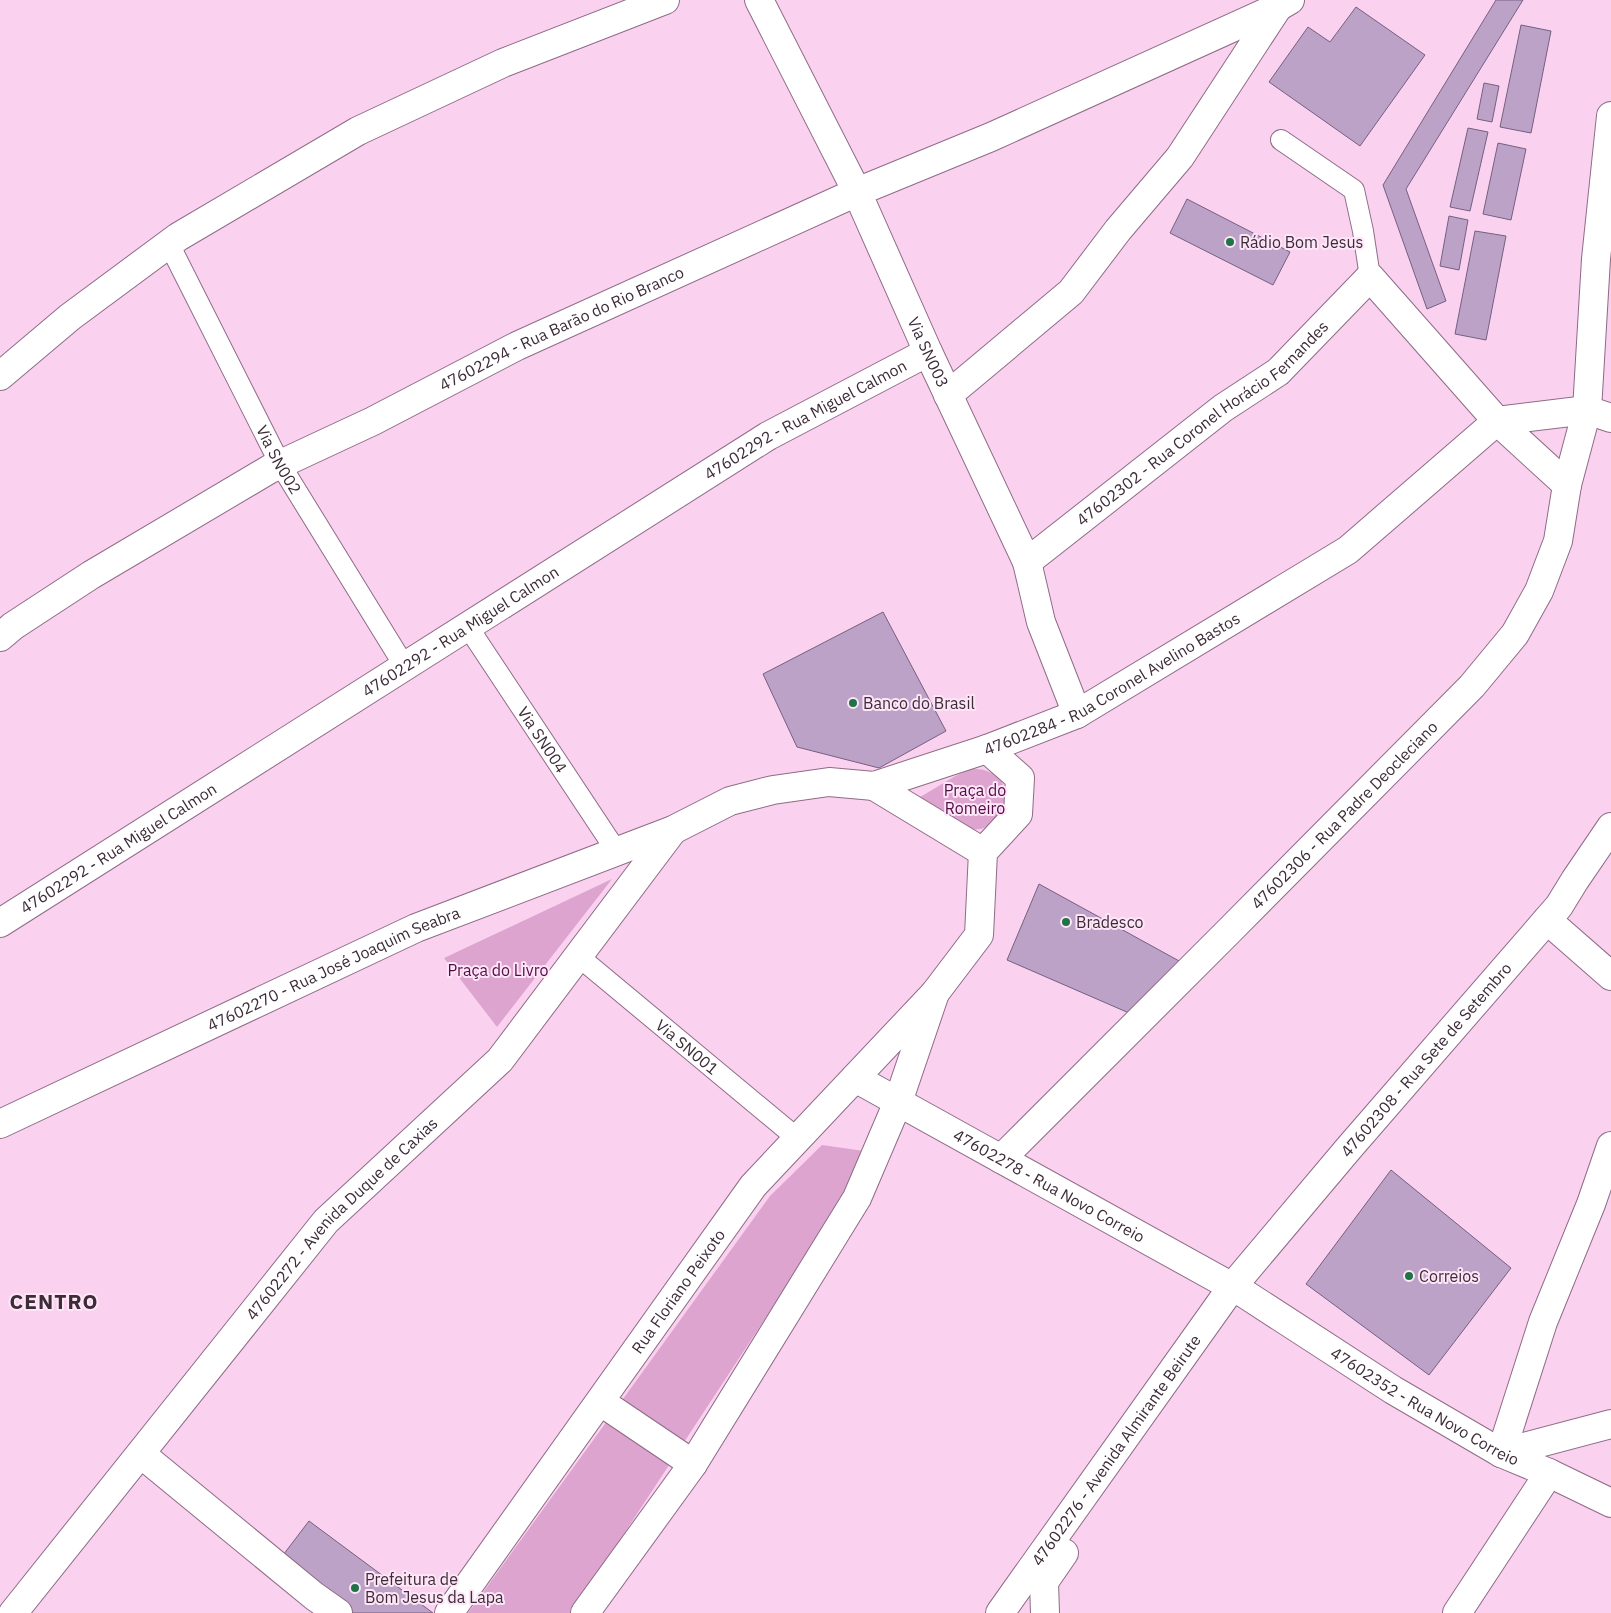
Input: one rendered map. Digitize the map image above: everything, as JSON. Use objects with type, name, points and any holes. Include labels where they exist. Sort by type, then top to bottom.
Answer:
[{"type":"street","points":[[0,376],[70,317],[169,244],[358,131],[503,63],[665,0]]},
{"type":"street","name":"Via SN003","points":[[759,0],[857,192],[928,352],[1027,562],[1042,622],[1077,714]]},
{"type":"street","points":[[948,395],[1071,292],[1118,230],[1180,157],[1284,4]]},
{"type":"street","name":"47602294 - Rua Barão do Rio Branco","points":[[0,637],[13,626],[91,575],[275,466],[373,421],[517,346],[857,192],[991,137],[1284,4]]},
{"type":"street","name":"47602306 - Rua Padre Deocleciano","points":[[1001,1159],[1472,686],[1515,634],[1539,591],[1558,541],[1567,485],[1599,414],[1596,259],[1611,116]]},
{"type":"street","points":[[1370,277],[1497,421],[1567,485]]},
{"type":"street","name":"47602302 - Rua Coronel Horácio Fernandes","points":[[1027,562],[1223,408],[1278,372],[1370,277]]},
{"type":"street","name":"47602292 - Rua Miguel Calmon","points":[[0,923],[768,436],[928,352]]},
{"type":"street","points":[[1497,421],[1599,414]]},
{"type":"street","name":"47602284 - Rua Coronel Avelino Bastos","points":[[674,830],[730,801],[773,790],[829,782],[874,786],[987,750],[1077,714],[1348,550],[1497,421]]},
{"type":"street","points":[[874,786],[982,852],[1018,814],[1020,778],[987,750]]},
{"type":"street","name":"47602308 - Rua Sete de Setembro","points":[[1239,1290],[1348,1148],[1553,925],[1559,906],[1611,827]]},
{"type":"street","name":"47602270 - Rua José Joaquim Seabra","points":[[0,1124],[416,928],[674,830]]},
{"type":"street","name":"47602272 - Avenida Duque de Caxias","points":[[13,1613],[326,1221],[500,1060],[674,830]]},
{"type":"street","name":"Rua Floriano Peixoto","points":[[449,1613],[753,1186],[935,993],[979,935],[982,852]]},
{"type":"street","points":[[1239,1290],[1389,1126],[1553,925],[1575,911],[1611,857]]},
{"type":"street","points":[[1553,925],[1611,976]]},
{"type":"street","name":"Rua Floriano Peixoto","points":[[585,1613],[694,1464],[857,1198],[898,1102],[935,993]]},
{"type":"street","name":"47602278 - Rua Novo Correio","points":[[854,1078],[1239,1290]]},
{"type":"street","points":[[1500,1453],[1543,1322],[1591,1204],[1611,1146]]},
{"type":"street","name":"47602352 - Rua Novo Correio","points":[[1239,1290],[1394,1390],[1500,1453],[1549,1473],[1611,1503]]},
{"type":"street","name":"47602276 - Avenida Almirante Beirute","points":[[1000,1613],[1037,1577],[1239,1290]]},
{"type":"street","points":[[601,1402],[694,1464]]},
{"type":"street","points":[[1500,1453],[1611,1424]]},
{"type":"street","points":[[141,1454],[307,1605],[338,1613]]},
{"type":"street","points":[[1457,1613],[1549,1473]]},
{"type":"street","points":[[1037,1577],[1045,1613]]},
{"type":"lane","points":[[1282,140],[1354,190],[1370,277]]},
{"type":"lane","name":"Via SN002","points":[[169,244],[275,466],[405,667]]},
{"type":"lane","name":"Via SN004","points":[[468,627],[617,852]]},
{"type":"lane","name":"Via SN001","points":[[578,956],[798,1139]]},
{"type":"green space","name":"Praça do Romeiro","points":[[971,769],[987,771],[999,778],[1005,788],[1006,800],[1003,811],[987,827],[974,829],[960,826],[918,798],[951,778]]},
{"type":"green space","name":"Praça do Livro","points":[[612,879],[497,1027],[444,958]]},
{"type":"green space","points":[[822,1145],[864,1151],[848,1192],[572,1613],[468,1613],[770,1196]]},
{"type":"building","points":[[1496,0],[1523,0],[1406,189],[1446,301],[1427,309],[1383,185]]},
{"type":"building","points":[[1356,7],[1425,55],[1360,146],[1269,82],[1308,27],[1330,42]]},
{"type":"building","points":[[1521,25],[1551,31],[1531,133],[1500,127]]},
{"type":"building","points":[[1484,83],[1499,86],[1492,122],[1477,119]]},
{"type":"building","points":[[1468,128],[1488,132],[1470,211],[1450,207]]},
{"type":"building","points":[[1498,143],[1526,149],[1511,220],[1483,214]]},
{"type":"building","name":"Rádio Bom Jesus","points":[[1187,199],[1290,252],[1273,285],[1170,233]]},
{"type":"building","points":[[1449,216],[1468,220],[1459,270],[1440,266]]},
{"type":"building","points":[[1475,231],[1506,236],[1486,340],[1455,334]]},
{"type":"building","name":"Banco do Brasil","points":[[883,612],[946,731],[879,768],[797,747],[763,674]]},
{"type":"building","name":"Bradesco","points":[[1039,884],[1181,962],[1129,1013],[1007,960]]},
{"type":"building","name":"Correios","points":[[1391,1170],[1511,1268],[1429,1375],[1306,1284]]},
{"type":"building","name":"Prefeitura de Bom Jesus da Lapa","points":[[309,1521],[433,1613],[344,1613],[277,1563]]},
{"type":"place","name":"Rádio Bom Jesus","points":[[1230,242]]},
{"type":"place","name":"Banco do Brasil","points":[[853,703]]},
{"type":"place","name":"Bradesco","points":[[1066,922]]},
{"type":"place","name":"Correios","points":[[1409,1276]]},
{"type":"place","name":"Prefeitura de Bom Jesus da Lapa","points":[[355,1588]]},
{"type":"district","name":"CENTRO","points":[[54,1302]]}]
